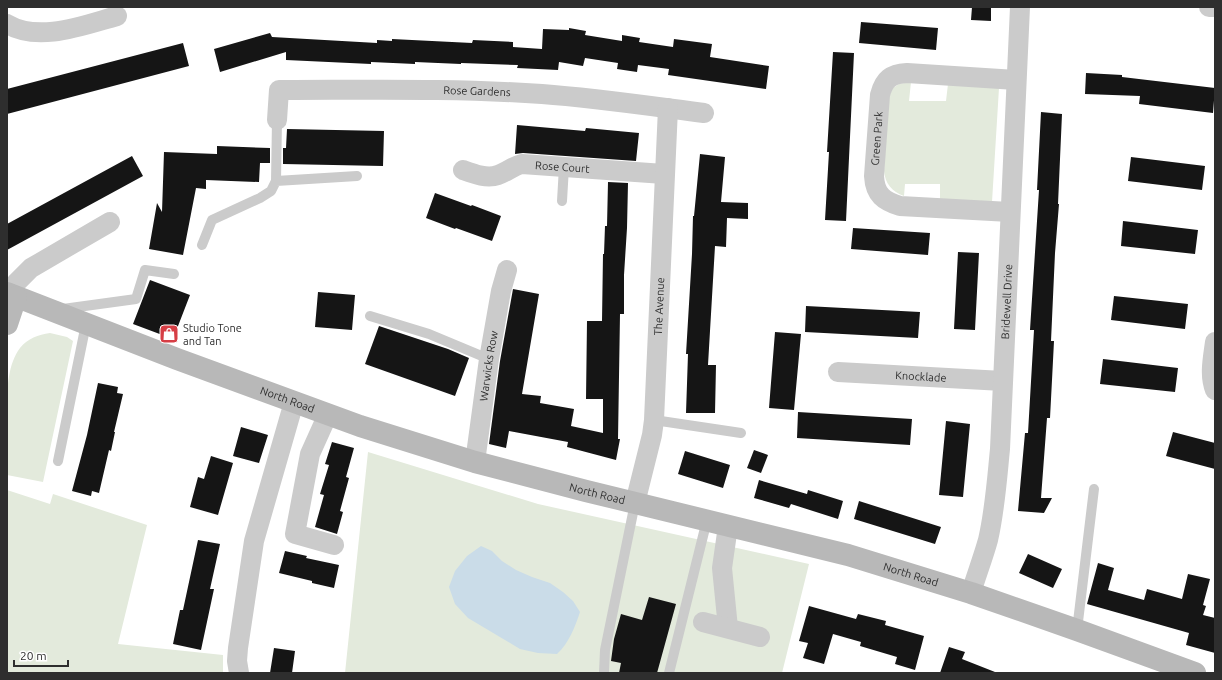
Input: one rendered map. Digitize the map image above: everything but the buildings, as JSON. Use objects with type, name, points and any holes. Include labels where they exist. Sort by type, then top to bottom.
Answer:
[{"type":"street","name":"Bridewell Drive","points":[[971,593],[987,542],[992,518],[1000,448],[1020,7]]},
{"type":"street","points":[[1209,7],[1215,7]]},
{"type":"street","points":[[12,32],[45,33],[117,16]]},
{"type":"street","name":"Green Park","points":[[1010,212],[900,206],[880,196],[876,188],[874,176],[880,96],[884,84],[892,76],[895,74],[907,73],[1016,80]]},
{"type":"street","name":"Rose Gardens","points":[[277,120],[279,90],[494,91],[620,101],[704,113]]},
{"type":"street","name":"The Avenue","points":[[635,503],[652,435],[654,420],[668,108]]},
{"type":"street","name":"Rose Court","points":[[463,170],[482,176],[490,176],[499,174],[522,164],[664,174]]},
{"type":"street","points":[[7,324],[11,295],[16,283],[31,268],[110,222]]},
{"type":"street","name":"Warwicks Row","points":[[475,462],[489,359],[501,291],[507,270]]},
{"type":"street","name":"North Road","points":[[11,295],[177,359],[360,426],[475,462],[586,491],[848,555],[971,593],[1195,673]]},
{"type":"street","points":[[1215,342],[1212,376],[1215,390]]},
{"type":"street","name":"Knocklade","points":[[838,372],[1003,382]]},
{"type":"street","points":[[239,673],[237,661],[238,648],[254,541],[294,402]]},
{"type":"street","points":[[328,414],[310,454],[295,534],[334,545]]},
{"type":"street","points":[[718,523],[728,628]]},
{"type":"street","points":[[703,622],[760,637]]},
{"type":"lane","points":[[202,245],[212,220],[260,198],[271,191],[276,181],[277,120]]},
{"type":"lane","points":[[562,201],[564,167]]},
{"type":"lane","points":[[276,181],[357,176]]},
{"type":"lane","points":[[53,311],[136,299],[145,270],[174,274]]},
{"type":"lane","points":[[370,316],[429,334],[489,359]]},
{"type":"lane","points":[[58,461],[86,324]]},
{"type":"lane","points":[[654,420],[740,433]]},
{"type":"lane","points":[[1077,630],[1094,489]]},
{"type":"lane","points":[[604,673],[605,650],[635,503]]},
{"type":"lane","points":[[670,673],[718,523]]},
{"type":"shaded area","points":[[911,82],[909,101],[946,101],[948,84],[999,88],[992,202],[940,201],[940,184],[905,184],[904,196],[896,192],[890,186],[884,171],[887,100],[893,88],[899,84]]},
{"type":"shaded area","points":[[50,333],[67,337],[73,341],[43,482],[7,475],[7,395],[9,375],[15,356],[20,348],[26,342],[34,338]]},
{"type":"shaded area","points":[[368,452],[538,504],[809,564],[782,673],[345,673]]},
{"type":"shaded area","points":[[7,490],[50,504],[53,494],[147,525],[118,644],[223,655],[223,673],[7,673]]},
{"type":"water","points":[[481,546],[492,551],[502,561],[516,570],[550,583],[573,601],[580,612],[568,640],[557,654],[538,653],[520,649],[468,618],[455,604],[449,587],[455,571],[467,556]]},
{"type":"place","name":"Studio Tone and Tan","points":[[169,334]]}]
